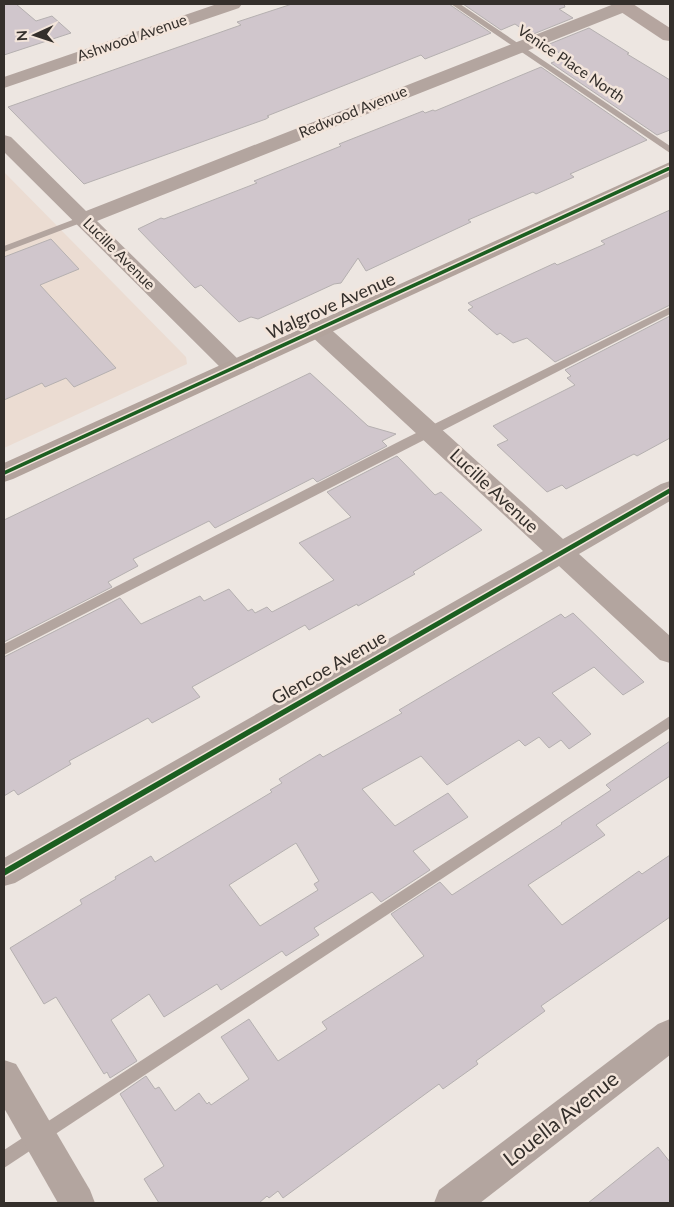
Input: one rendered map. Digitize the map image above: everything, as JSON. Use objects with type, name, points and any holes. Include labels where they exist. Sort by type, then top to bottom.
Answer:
[{"type":"main road","points":[[622,5],[670,36]]},
{"type":"street","name":"Ashwood Avenue","points":[[4,83],[233,4]]},
{"type":"street","name":"Redwood Avenue","points":[[83,219],[622,5]]},
{"type":"street","name":"Lucille Avenue","points":[[4,141],[233,367]]},
{"type":"street","name":"Walgrove Avenue","points":[[4,473],[670,168]]},
{"type":"street","name":"Lucille Avenue","points":[[317,329],[670,652]]},
{"type":"street","name":"Glencoe Avenue","points":[[4,873],[670,490]]},
{"type":"street","name":"Louella Avenue","points":[[452,1203],[670,1035]]},
{"type":"street","points":[[4,1076],[77,1203]]},
{"type":"lane","name":"Venice Place North","points":[[455,4],[670,150]]},
{"type":"lane","points":[[4,249],[83,219]]},
{"type":"lane","points":[[4,650],[429,431],[670,310]]},
{"type":"lane","points":[[4,1160],[670,721]]},
{"type":"shaded area","points":[[4,172],[186,357],[187,364],[4,448]]},
{"type":"building","points":[[4,4],[16,4],[36,21],[52,16],[71,33],[4,55]]},
{"type":"building","points":[[292,4],[449,4],[491,33],[425,59],[421,55],[267,116],[269,117],[266,119],[84,184],[8,107],[241,25],[237,22]]},
{"type":"building","points":[[463,4],[564,4],[565,7],[559,9],[573,18],[531,35],[515,24],[501,30]]},
{"type":"building","points":[[589,28],[670,80],[670,130],[657,135],[551,63],[566,57],[547,45]]},
{"type":"building","points":[[541,67],[647,140],[570,174],[574,177],[536,194],[533,192],[468,220],[471,222],[366,271],[358,258],[341,283],[334,284],[258,319],[251,317],[239,322],[201,285],[195,288],[138,229],[161,218],[164,219],[257,183],[254,181],[341,146],[339,144],[423,111],[425,113],[435,111]]},
{"type":"building","points":[[670,210],[670,305],[555,362],[527,338],[513,343],[500,333],[497,335],[468,310],[473,307],[468,303],[555,263],[557,265],[605,244],[601,241]]},
{"type":"building","points":[[51,239],[79,269],[40,285],[116,368],[74,387],[66,378],[45,387],[42,383],[4,400],[4,257]]},
{"type":"building","points":[[670,316],[670,438],[637,456],[634,454],[566,489],[562,485],[547,492],[497,445],[508,440],[493,426],[575,385],[567,378],[571,376],[565,370]]},
{"type":"building","points":[[310,373],[368,426],[396,434],[382,441],[387,446],[317,482],[313,478],[215,528],[209,521],[133,559],[138,566],[108,582],[112,587],[4,642],[4,520]]},
{"type":"building","points":[[397,456],[435,495],[441,492],[482,530],[413,572],[415,574],[358,606],[357,604],[309,630],[305,625],[192,687],[200,697],[152,723],[148,718],[69,761],[71,764],[18,795],[14,790],[4,796],[4,657],[120,598],[141,624],[200,596],[204,601],[229,589],[248,611],[252,609],[255,613],[267,607],[272,612],[334,580],[299,543],[351,517],[327,492]]},
{"type":"building","points":[[573,613],[644,682],[623,695],[594,667],[552,693],[591,734],[569,749],[561,740],[549,748],[539,737],[525,746],[519,740],[447,785],[421,756],[362,789],[395,826],[448,793],[468,817],[413,851],[430,870],[381,902],[372,892],[314,928],[319,935],[286,956],[282,951],[221,990],[217,984],[164,1017],[149,994],[111,1020],[137,1061],[110,1078],[107,1072],[104,1074],[56,997],[44,1004],[10,948],[82,904],[80,900],[116,879],[115,877],[151,856],[155,862],[272,792],[270,790],[282,783],[279,779],[320,754],[323,757],[402,713],[399,710],[561,614],[565,618]],"holes":[[[296,843],[319,881],[314,884],[318,890],[260,926],[229,885]]]},
{"type":"building","points":[[670,741],[670,776],[596,825],[605,835],[528,885],[562,925],[639,871],[642,874],[670,855],[670,917],[541,1006],[545,1011],[476,1061],[478,1064],[443,1089],[439,1084],[283,1198],[278,1191],[269,1198],[267,1196],[259,1203],[159,1203],[144,1179],[164,1166],[120,1094],[146,1076],[155,1089],[159,1087],[175,1111],[199,1093],[207,1104],[209,1102],[211,1105],[249,1079],[221,1037],[249,1019],[278,1061],[327,1029],[322,1022],[424,956],[391,914],[440,882],[452,895],[611,790],[606,785]]},
{"type":"building","points":[[658,1147],[670,1162],[670,1203],[588,1203]]},
{"type":"cycle path","points":[[4,473],[670,168]]},
{"type":"cycle path","points":[[4,873],[670,490]]}]
